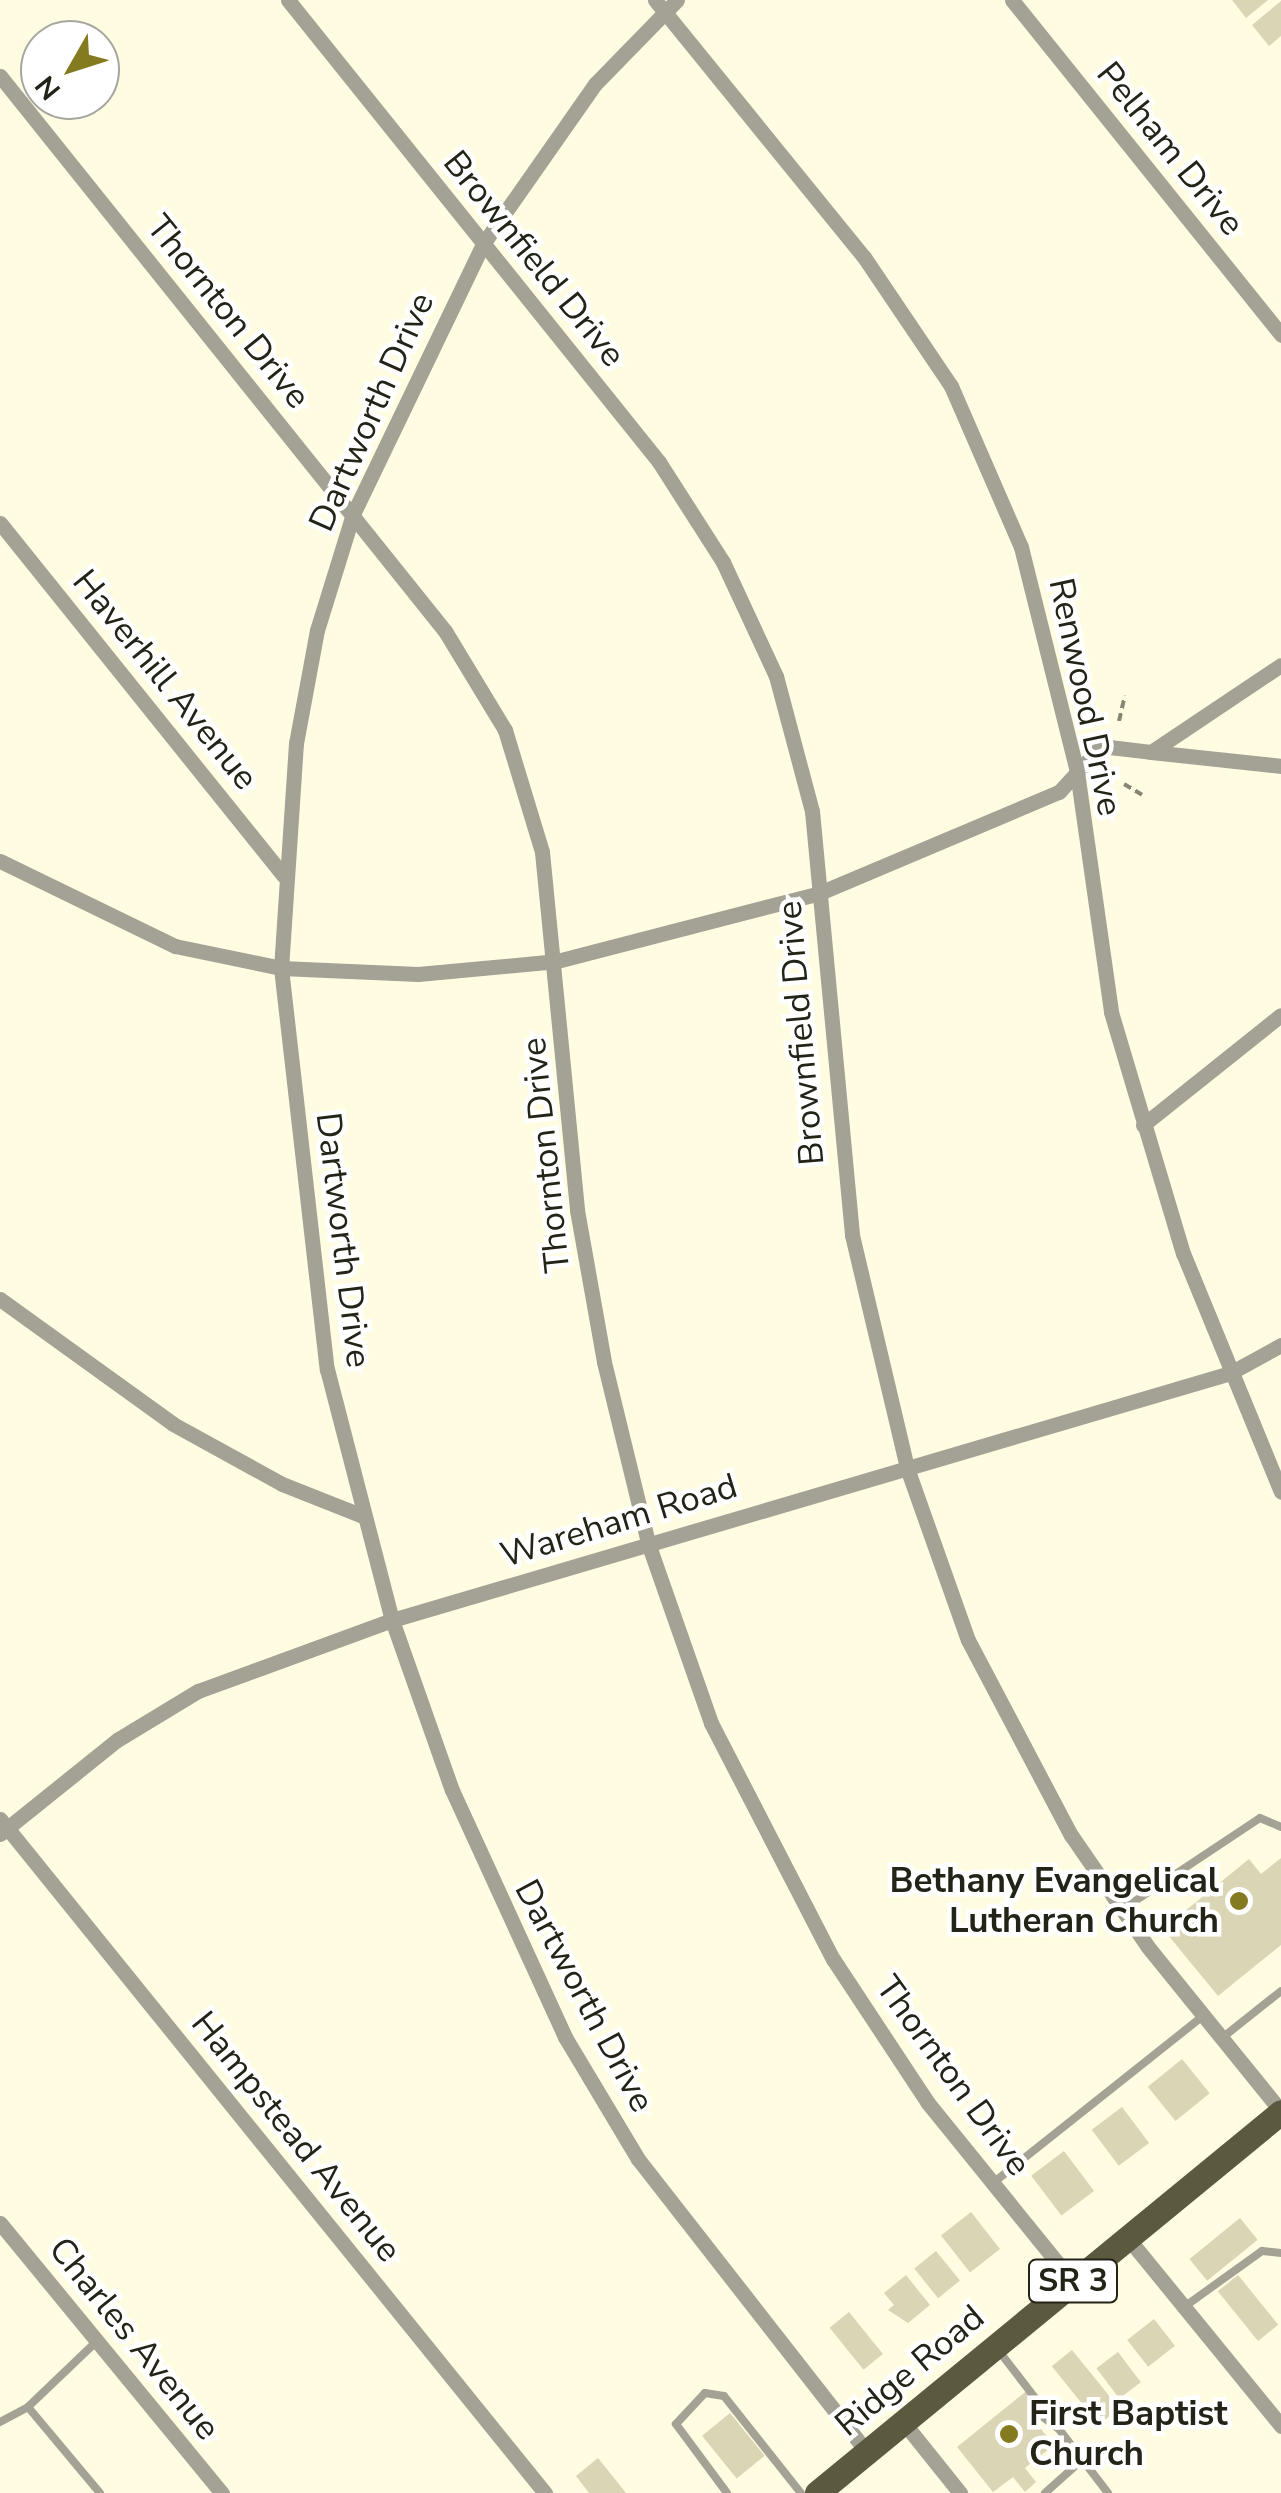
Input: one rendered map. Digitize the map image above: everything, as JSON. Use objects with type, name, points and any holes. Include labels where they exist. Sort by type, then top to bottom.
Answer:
[{"type":"main road","name":"Ridge Road","points":[[816,2493],[1281,2112]]},
{"type":"street","name":"Brownfield Drive","points":[[288,0],[659,462],[723,562],[776,676],[812,811],[852,1234],[907,1468],[968,1640],[1020,1746],[1123,1909],[1281,2112]]},
{"type":"street","name":"Pelham Drive","points":[[1012,0],[1281,335]]},
{"type":"street","name":"Dartworth Drive","points":[[665,4],[595,84],[484,244],[354,514],[317,630],[283,875],[281,968],[327,1369],[392,1620],[452,1790],[565,2037],[697,2242],[867,2452]]},
{"type":"street","name":"Renwood Drive","points":[[665,4],[864,257],[951,386],[1021,547],[1077,772],[1112,1012],[1143,1126],[1230,1372],[1281,1492]]},
{"type":"street","name":"Thornton Drive","points":[[0,76],[445,630],[504,730],[542,852],[557,961],[577,1210],[648,1543],[711,1723],[766,1839],[832,1958],[928,2103],[1072,2281]]},
{"type":"street","name":"Haverhill Avenue","points":[[0,522],[283,875]]},
{"type":"street","points":[[1151,752],[1281,665]]},
{"type":"street","points":[[0,861],[175,946],[281,968],[418,974],[557,961],[817,894],[1059,792],[1101,746],[1281,766]]},
{"type":"street","points":[[1143,1126],[1281,1014]]},
{"type":"street","points":[[0,1299],[173,1424],[282,1484],[363,1516]]},
{"type":"street","name":"Wareham Road","points":[[2,1827],[117,1740],[198,1690],[392,1620],[1230,1372],[1281,1345]]},
{"type":"street","name":"Hampstead Avenue","points":[[2,1827],[546,2493]]},
{"type":"street","name":"Charles Avenue","points":[[0,2222],[222,2493]]},
{"type":"street","points":[[1128,2237],[1281,2426]]},
{"type":"street","points":[[904,2422],[960,2493]]},
{"type":"lane","points":[[1123,1909],[1260,1818],[1281,1827]]},
{"type":"lane","points":[[1222,2038],[1281,1992]]},
{"type":"lane","points":[[993,2183],[1204,2016]]},
{"type":"lane","points":[[1184,2307],[1262,2251],[1281,2254]]},
{"type":"lane","points":[[0,2422],[28,2407],[97,2341]]},
{"type":"lane","points":[[995,2346],[1108,2493]]},
{"type":"lane","points":[[1024,2393],[1026,2382]]},
{"type":"lane","points":[[727,2493],[676,2424],[714,2392],[801,2493]]},
{"type":"lane","points":[[28,2407],[100,2493]]},
{"type":"lane","points":[[1043,2417],[1059,2428]]},
{"type":"lane","points":[[1045,2493],[1083,2460]]},
{"type":"path","points":[[1119,721],[1124,696]]},
{"type":"path","points":[[1124,784],[1142,796]]},
{"type":"building","points":[[1232,0],[1268,0],[1246,18]]},
{"type":"building","points":[[1281,1],[1281,36],[1269,46],[1252,25]]},
{"type":"building","name":"Bethany Evangelical Lutheran Church","points":[[1281,1858],[1281,1945],[1218,1996],[1163,1929],[1249,1859],[1261,1874]]},
{"type":"building","points":[[1182,2059],[1210,2093],[1175,2121],[1148,2087]]},
{"type":"building","points":[[1122,2107],[1149,2143],[1119,2166],[1092,2130]]},
{"type":"building","points":[[1064,2151],[1094,2191],[1061,2216],[1031,2176]]},
{"type":"building","points":[[971,2212],[1000,2249],[970,2272],[941,2235]]},
{"type":"building","points":[[1240,2218],[1258,2240],[1207,2281],[1189,2259]]},
{"type":"building","points":[[936,2251],[960,2281],[938,2298],[914,2269]]},
{"type":"building","points":[[906,2275],[930,2305],[908,2323],[888,2310],[894,2305],[884,2293]]},
{"type":"building","points":[[1238,2275],[1278,2325],[1258,2341],[1218,2291]]},
{"type":"building","points":[[849,2312],[883,2354],[864,2370],[830,2328]]},
{"type":"building","points":[[1154,2319],[1175,2346],[1148,2367],[1127,2340]]},
{"type":"building","points":[[1072,2350],[1119,2408],[1099,2425],[1052,2366]]},
{"type":"building","points":[[1118,2352],[1141,2382],[1119,2399],[1096,2368]]},
{"type":"building","name":"First Baptist Church","points":[[1029,2389],[1049,2413],[1036,2423],[1054,2445],[1025,2468],[1036,2482],[1025,2492],[1013,2477],[993,2492],[957,2447]]},
{"type":"building","points":[[730,2413],[765,2456],[737,2478],[702,2436]]},
{"type":"building","points":[[598,2458],[626,2493],[589,2493],[576,2476]]},
{"type":"place","name":"Bethany Evangelical Lutheran Church","points":[[1239,1901]]},
{"type":"place","name":"First Baptist Church","points":[[1009,2434]]}]
